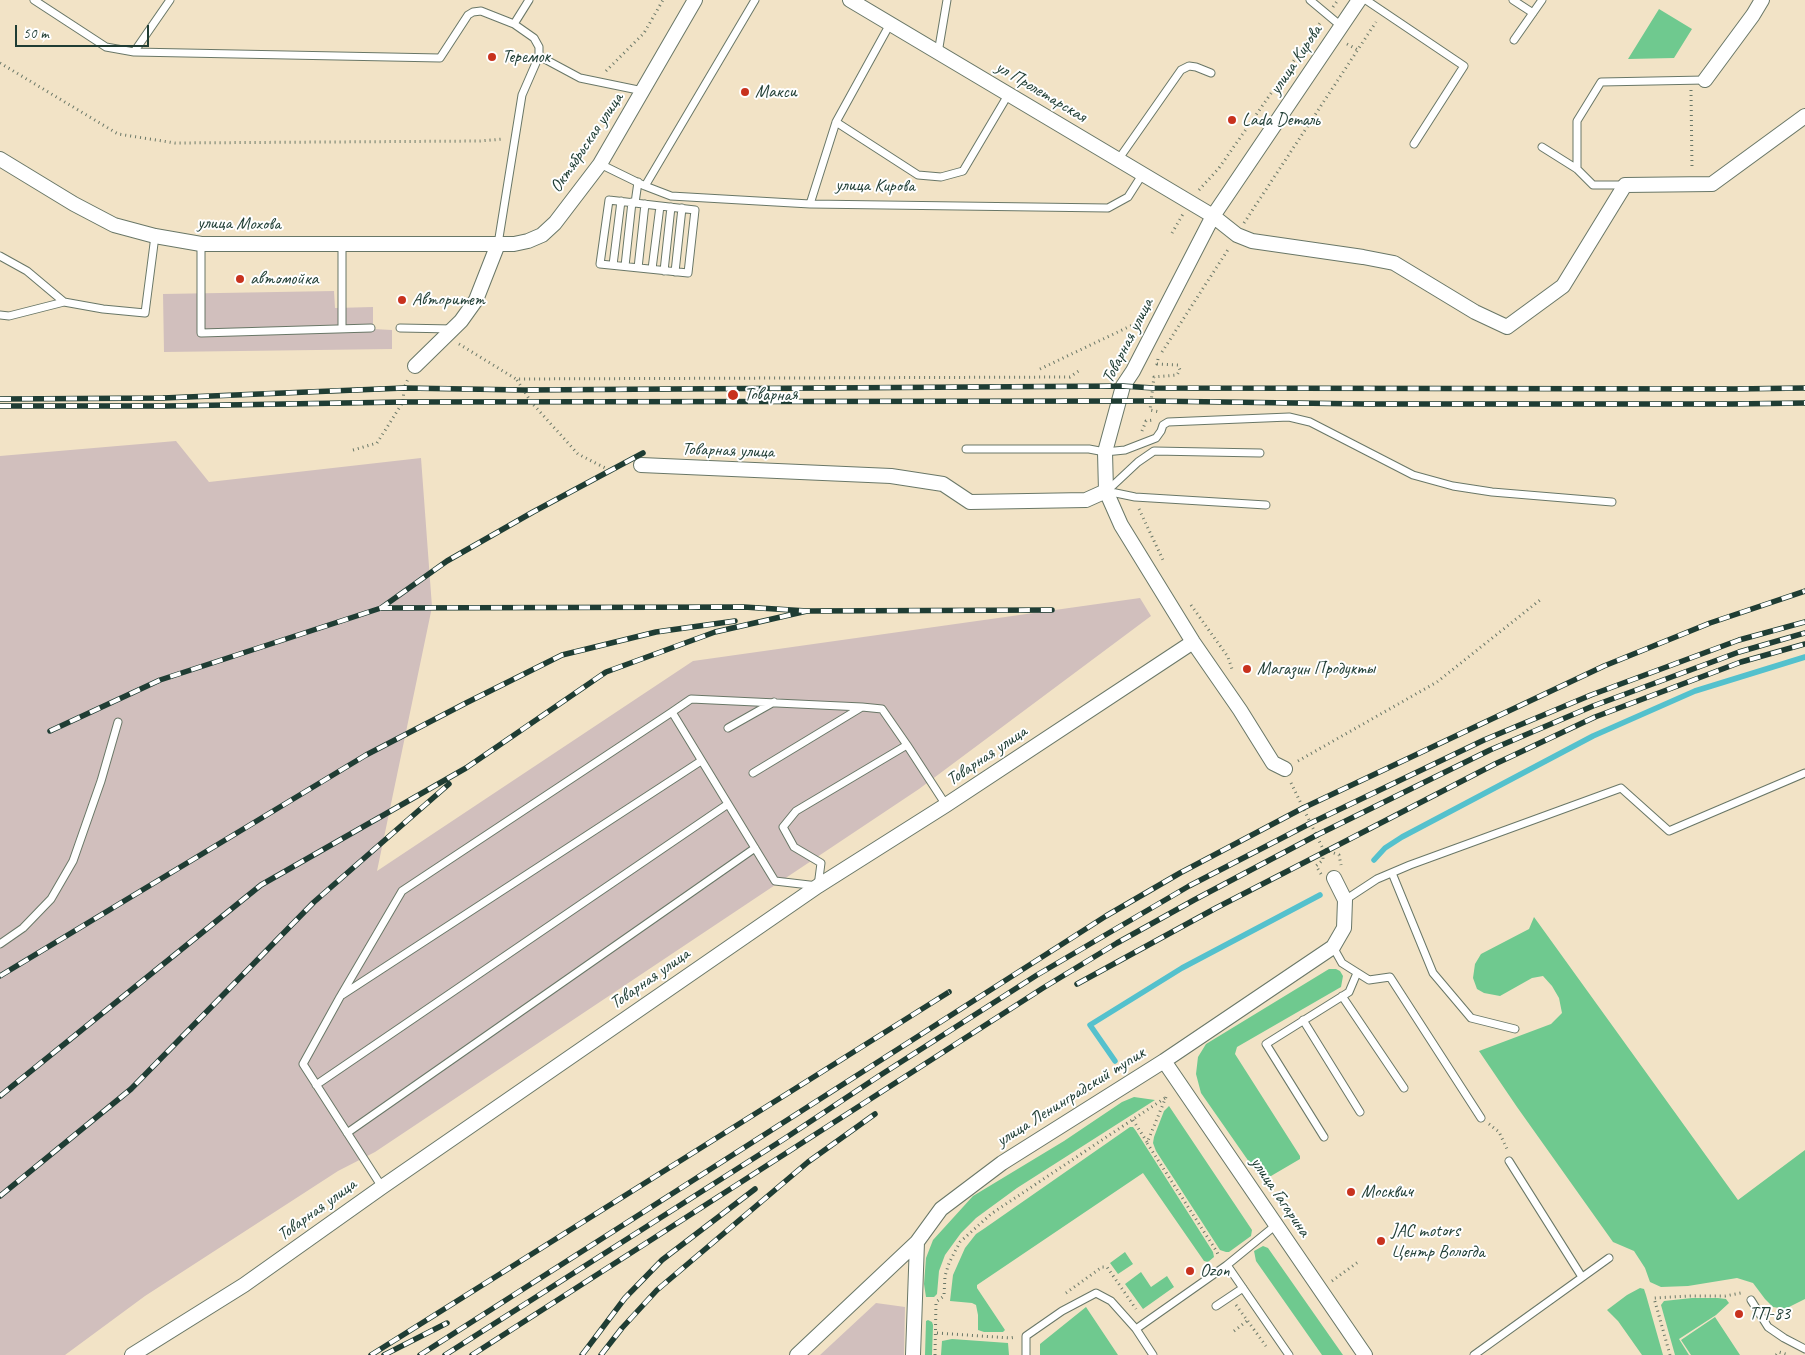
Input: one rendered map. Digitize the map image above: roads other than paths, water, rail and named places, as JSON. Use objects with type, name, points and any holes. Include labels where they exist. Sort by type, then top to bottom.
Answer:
[{"type":"street","name":"Октябрьская улица","points":[[498,244],[514,244],[528,241],[542,235],[555,223],[600,164],[695,0]]},
{"type":"street","name":"ул Пролетарская","points":[[850,0],[1213,216],[1237,234],[1260,243],[1363,256],[1394,263],[1475,312],[1506,326],[1563,286],[1625,185]]},
{"type":"street","name":"улица Кирова","points":[[1213,216],[1359,0]]},
{"type":"street","points":[[1698,80],[1753,15],[1762,0]]},
{"type":"street","points":[[1625,185],[1712,184],[1805,116]]},
{"type":"street","name":"улица Мохова","points":[[0,159],[74,204],[114,225],[155,236],[201,244],[498,244]]},
{"type":"street","name":"Товарная улица","points":[[1213,216],[1133,372],[1123,386],[1105,452],[1106,491],[1122,525],[1193,642],[1240,710],[1273,763],[1285,769]]},
{"type":"street","points":[[414,366],[461,321],[476,300],[498,244]]},
{"type":"street","name":"Товарная улица","points":[[640,466],[891,476],[943,484],[970,502],[1086,500],[1106,491]]},
{"type":"street","name":"Товарная улица","points":[[132,1355],[244,1285],[382,1187],[818,886],[946,805],[1193,642]]},
{"type":"street","name":"улица Ленинградский тупик","points":[[797,1355],[917,1242],[941,1209],[1002,1163],[1164,1061],[1333,947],[1344,928],[1345,900],[1334,878]]},
{"type":"street","name":"улица Гагарина","points":[[1164,1061],[1365,1355]]},
{"type":"street","points":[[913,1355],[917,1242]]},
{"type":"lane","points":[[34,0],[106,48],[134,52],[440,58],[468,15],[473,12],[481,11],[514,24],[534,38],[539,47],[539,56],[522,95],[498,244]]},
{"type":"lane","points":[[134,52],[170,0]]},
{"type":"lane","points":[[514,24],[529,0]]},
{"type":"lane","points":[[625,266],[634,203],[642,184],[755,0]]},
{"type":"lane","points":[[938,53],[947,0]]},
{"type":"lane","points":[[1310,0],[1341,26]]},
{"type":"lane","points":[[1366,0],[1464,66],[1414,144]]},
{"type":"lane","points":[[1513,0],[1533,13]]},
{"type":"lane","points":[[1514,40],[1542,0]]},
{"type":"lane","points":[[810,204],[836,122],[890,24]]},
{"type":"lane","points":[[539,56],[580,78],[644,91]]},
{"type":"lane","points":[[1118,160],[1181,70],[1189,66],[1211,73]]},
{"type":"lane","points":[[1578,169],[1577,121],[1602,82],[1698,80]]},
{"type":"lane","points":[[836,122],[918,174],[941,177],[963,171],[1008,95]]},
{"type":"lane","points":[[1542,147],[1578,169],[1593,185],[1625,185]]},
{"type":"lane","name":"улица Кирова","points":[[600,164],[671,196],[810,204],[1108,208],[1128,197],[1142,175]]},
{"type":"lane","points":[[664,270],[671,196]]},
{"type":"lane","points":[[610,200],[634,203],[695,210],[688,273],[600,264],[610,200]]},
{"type":"lane","points":[[614,265],[621,201]]},
{"type":"lane","points":[[638,268],[645,204]]},
{"type":"lane","points":[[652,269],[660,206]]},
{"type":"lane","points":[[675,272],[682,208]]},
{"type":"lane","points":[[0,315],[9,316],[64,302],[103,309],[145,313],[155,236]]},
{"type":"lane","points":[[201,244],[201,332],[371,328]]},
{"type":"lane","points":[[342,244],[342,328]]},
{"type":"lane","points":[[0,256],[27,271],[64,302]]},
{"type":"lane","points":[[400,328],[449,332]]},
{"type":"lane","points":[[966,449],[1089,449],[1105,452],[1125,450],[1156,438],[1161,431],[1162,425],[1168,422],[1289,417],[1310,422],[1413,475],[1453,486],[1492,492],[1612,502]]},
{"type":"lane","points":[[1106,491],[1138,462],[1154,451],[1260,453]]},
{"type":"lane","points":[[1106,491],[1134,497],[1266,505]]},
{"type":"lane","points":[[382,1187],[303,1064],[340,996],[402,892],[691,699],[882,709],[946,805]]},
{"type":"lane","points":[[728,728],[774,702]]},
{"type":"lane","points":[[753,773],[862,707]]},
{"type":"lane","points":[[672,712],[775,880],[818,886],[821,864],[794,847],[783,827],[796,811],[907,745]]},
{"type":"lane","points":[[0,944],[23,928],[51,900],[72,861],[101,781],[118,722]]},
{"type":"lane","points":[[340,996],[702,761]]},
{"type":"lane","points":[[1345,900],[1376,880],[1392,873],[1621,788],[1669,831],[1805,773]]},
{"type":"lane","points":[[316,1085],[728,804]]},
{"type":"lane","points":[[347,1133],[755,848]]},
{"type":"lane","points":[[1392,873],[1433,973],[1471,1018],[1516,1028]]},
{"type":"lane","points":[[1333,947],[1342,963],[1369,980],[1390,977],[1480,1118]]},
{"type":"lane","points":[[1324,1137],[1266,1044],[1349,992],[1357,973]]},
{"type":"lane","points":[[1342,996],[1404,1088]]},
{"type":"lane","points":[[1303,1020],[1360,1112]]},
{"type":"lane","points":[[1509,1162],[1582,1278]]},
{"type":"lane","points":[[1136,1329],[1227,1265],[1276,1225]]},
{"type":"lane","points":[[1474,1355],[1609,1258]]},
{"type":"lane","points":[[1227,1265],[1289,1355]]},
{"type":"lane","points":[[1216,1306],[1243,1288]]},
{"type":"lane","points":[[1026,1355],[1026,1336],[1062,1311],[1096,1292],[1110,1301],[1126,1317],[1153,1355]]},
{"type":"lane","points":[[1751,1300],[1768,1327],[1805,1349]]},
{"type":"waterway","points":[[1374,860],[1385,848],[1402,837],[1593,736],[1695,691],[1805,657]]},
{"type":"waterway","points":[[1115,1061],[1090,1025],[1182,968],[1320,895]]},
{"type":"railway","points":[[0,399],[163,398],[404,388],[524,390],[1123,386],[1153,388],[1805,388]]},
{"type":"railway","points":[[0,406],[167,406],[403,402],[1151,401],[1366,404],[1805,403]]},
{"type":"railway","points":[[50,731],[160,680],[381,608],[447,561],[643,453]]},
{"type":"railway","points":[[420,1355],[1106,916],[1180,873],[1303,808],[1604,666],[1710,623],[1805,591]]},
{"type":"railway","points":[[381,608],[744,607],[807,611],[1052,610]]},
{"type":"railway","points":[[0,1096],[261,885],[466,768],[606,672],[715,632],[807,611]]},
{"type":"railway","points":[[0,976],[366,755],[562,655],[656,632],[735,621]]},
{"type":"railway","points":[[445,1355],[1037,975],[1189,886],[1311,823],[1484,740],[1591,695],[1739,640],[1805,622]]},
{"type":"railway","points":[[472,1355],[1043,988],[1117,943],[1194,900],[1317,835],[1490,750],[1593,706],[1739,652],[1805,633]]},
{"type":"railway","points":[[1077,984],[1216,908],[1495,764],[1595,717],[1741,662],[1805,644]]},
{"type":"railway","points":[[0,1196],[131,1089],[314,902],[449,784]]},
{"type":"railway","points":[[371,1355],[949,992]]},
{"type":"railway","points":[[601,1355],[622,1328],[657,1290],[808,1162],[875,1114]]},
{"type":"railway","points":[[582,1355],[625,1298],[662,1260],[755,1189]]},
{"type":"railway","points":[[384,1355],[447,1323]]},
{"type":"place","name":"Теремок","points":[[492,57]]},
{"type":"place","name":"Макси","points":[[745,92]]},
{"type":"place","name":"Lada Dеталь","points":[[1232,120]]},
{"type":"place","name":"автомойка","points":[[240,279]]},
{"type":"place","name":"Авторитет","points":[[402,300]]},
{"type":"place","name":"Товарная","points":[[733,395]]},
{"type":"place","name":"Магазин Продукты","points":[[1247,669]]},
{"type":"place","name":"Москвич","points":[[1351,1192]]},
{"type":"place","name":"JAC motors Центр Вологда","points":[[1381,1241]]},
{"type":"place","name":"Ozon","points":[[1190,1271]]},
{"type":"place","name":"ТП-83","points":[[1739,1314]]}]
